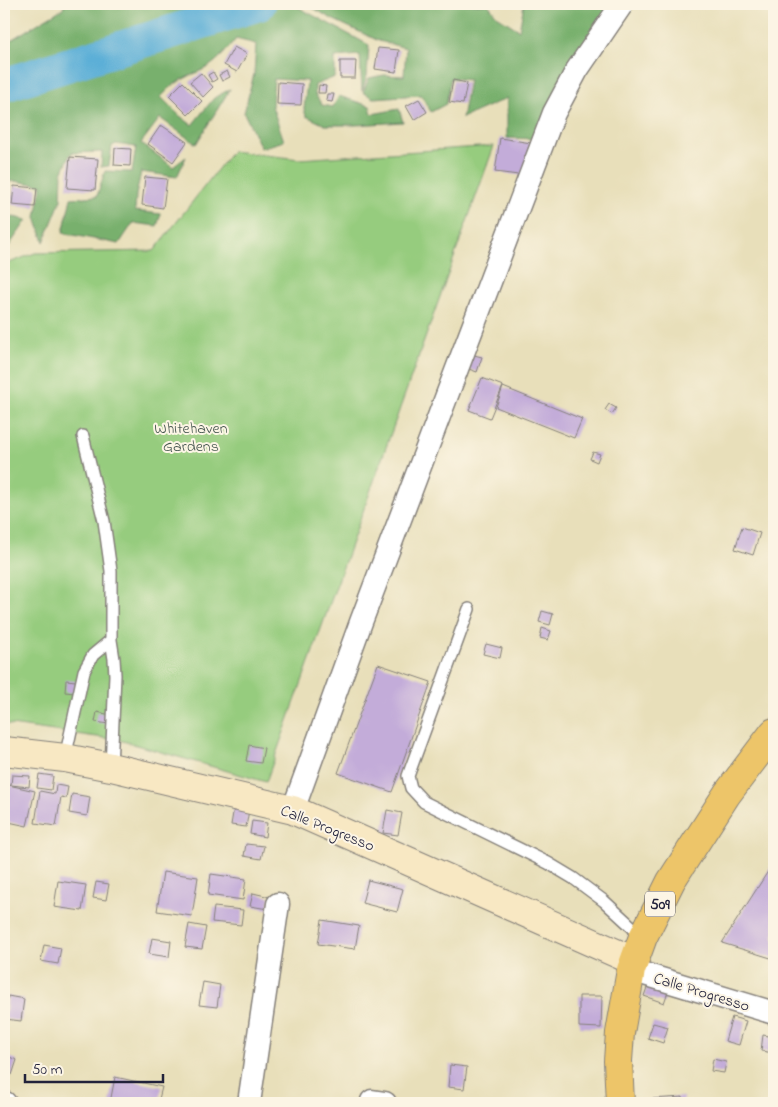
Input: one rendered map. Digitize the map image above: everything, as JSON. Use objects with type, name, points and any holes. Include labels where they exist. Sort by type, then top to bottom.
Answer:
[{"type":"main road","name":"509","points":[[620,1103],[618,1061],[620,1033],[636,956],[671,880],[727,794],[774,732]]},
{"type":"main road","name":"Calle Progresso","points":[[4,751],[65,758],[112,767],[293,810],[636,956]]},
{"type":"street","points":[[293,810],[360,622],[554,113],[577,70],[622,4]]},
{"type":"street","points":[[249,1103],[278,904]]},
{"type":"street","name":"Calle Progresso","points":[[636,956],[774,1013]]},
{"type":"lane","points":[[83,436],[104,521],[110,571],[111,640],[115,675],[112,767]]},
{"type":"lane","points":[[469,608],[408,776],[411,788],[424,802],[548,863],[573,878],[604,901],[636,956]]},
{"type":"lane","points":[[65,758],[84,670],[93,655],[111,640]]},
{"type":"green space","points":[[65,4],[240,4],[4,80],[4,44],[62,9]]},
{"type":"green space","points":[[265,4],[292,4],[369,45],[367,76],[362,91],[360,55],[335,57],[335,77],[315,85],[315,94],[322,105],[333,107],[339,96],[370,106],[372,114],[399,109],[403,122],[325,125],[306,116],[304,109],[307,81],[274,79],[272,106],[284,141],[261,148],[244,113],[254,74],[256,44],[236,39],[224,54],[212,64],[178,82],[161,97],[192,125],[214,98],[230,89],[196,144],[160,118],[141,143],[173,167],[186,157],[177,177],[141,172],[135,211],[161,214],[157,226],[133,223],[119,244],[63,233],[71,198],[97,196],[105,171],[132,172],[136,147],[116,144],[112,146],[109,166],[101,167],[102,152],[71,153],[62,173],[61,200],[44,242],[36,217],[42,185],[14,181],[4,183],[4,93],[97,66],[199,29],[261,12]]},
{"type":"green space","points":[[306,4],[488,4],[497,16],[519,30],[524,4],[617,4],[538,139],[507,138],[507,98],[462,118],[469,80],[451,78],[446,104],[431,112],[421,95],[373,98],[363,92],[369,78],[384,75],[404,76],[406,48],[379,41],[332,19]]},
{"type":"green space","name":"Whitehaven Gardens","points":[[494,146],[266,782],[119,740],[4,724],[4,265],[35,253],[154,251],[232,151],[299,159]]},
{"type":"green space","points":[[4,215],[27,220],[4,253]]},
{"type":"building","points":[[234,47],[247,54],[237,72],[224,65]]},
{"type":"building","points":[[378,48],[399,50],[396,72],[375,69]]},
{"type":"building","points":[[340,61],[356,61],[355,78],[340,78]]},
{"type":"building","points":[[227,71],[230,77],[222,81],[219,75]]},
{"type":"building","points":[[213,72],[217,79],[212,82],[208,75]]},
{"type":"building","points":[[201,73],[213,87],[203,97],[190,82]]},
{"type":"building","points":[[453,80],[467,83],[463,104],[449,102]]},
{"type":"building","points":[[183,82],[202,101],[188,115],[169,96]]},
{"type":"building","points":[[278,82],[302,84],[301,105],[277,104]]},
{"type":"building","points":[[319,85],[326,86],[325,93],[318,93]]},
{"type":"building","points":[[327,94],[334,94],[332,102],[326,101]]},
{"type":"building","points":[[419,99],[427,112],[414,120],[406,106]]},
{"type":"building","points":[[161,125],[187,142],[173,162],[148,144]]},
{"type":"building","points":[[500,138],[531,143],[526,176],[495,172]]},
{"type":"building","points":[[115,148],[131,149],[130,166],[114,165]]},
{"type":"building","points":[[70,157],[98,159],[95,190],[67,188]]},
{"type":"building","points":[[145,177],[167,179],[163,208],[142,205]]},
{"type":"building","points":[[14,186],[37,188],[35,207],[12,205]]},
{"type":"building","points":[[470,354],[482,357],[477,372],[466,368]]},
{"type":"building","points":[[482,378],[503,386],[490,418],[469,410]]},
{"type":"building","points":[[503,387],[582,419],[574,438],[496,407]]},
{"type":"building","points":[[609,404],[616,408],[612,414],[605,410]]},
{"type":"building","points":[[593,452],[600,454],[597,462],[590,459]]},
{"type":"building","points":[[742,527],[760,533],[753,555],[735,549]]},
{"type":"building","points":[[542,611],[553,614],[550,625],[539,622]]},
{"type":"building","points":[[542,628],[551,631],[548,640],[540,638]]},
{"type":"building","points":[[486,644],[502,648],[500,658],[483,654]]},
{"type":"building","points":[[378,664],[431,682],[392,792],[338,773]]},
{"type":"building","points":[[66,680],[76,681],[74,693],[65,692]]},
{"type":"building","points":[[97,712],[111,715],[109,724],[95,722]]},
{"type":"building","points":[[249,745],[264,748],[261,763],[246,761]]},
{"type":"building","points":[[39,774],[53,776],[51,790],[37,788]]},
{"type":"building","points":[[12,775],[30,776],[29,787],[11,785]]},
{"type":"building","points":[[4,784],[35,791],[27,826],[4,821]]},
{"type":"building","points":[[56,785],[68,787],[66,798],[61,797],[56,826],[35,823],[40,791],[55,794]]},
{"type":"building","points":[[72,794],[90,797],[87,816],[69,813]]},
{"type":"building","points":[[234,807],[249,810],[246,827],[231,825]]},
{"type":"building","points":[[387,810],[402,813],[398,835],[383,833]]},
{"type":"building","points":[[252,821],[267,823],[265,837],[250,834]]},
{"type":"building","points":[[246,844],[264,846],[261,859],[244,856]]},
{"type":"building","points":[[774,862],[774,959],[722,943]]},
{"type":"building","points":[[163,872],[198,877],[192,916],[157,911]]},
{"type":"building","points":[[211,874],[246,879],[243,900],[208,895]]},
{"type":"building","points":[[368,880],[403,889],[397,912],[362,903]]},
{"type":"building","points":[[58,881],[86,885],[82,911],[54,907]]},
{"type":"building","points":[[96,882],[109,884],[106,900],[93,898]]},
{"type":"building","points":[[253,893],[270,897],[268,909],[250,906]]},
{"type":"building","points":[[214,907],[243,910],[241,925],[212,922]]},
{"type":"building","points":[[322,920],[359,926],[355,949],[318,944]]},
{"type":"building","points":[[189,924],[206,927],[202,949],[185,947]]},
{"type":"building","points":[[152,938],[171,941],[169,957],[149,954]]},
{"type":"building","points":[[44,945],[61,948],[58,964],[41,961]]},
{"type":"building","points":[[203,982],[220,985],[217,1007],[199,1005]]},
{"type":"building","points":[[649,982],[669,989],[664,1003],[644,996]]},
{"type":"building","points":[[8,996],[24,999],[21,1021],[5,1019]]},
{"type":"building","points":[[579,996],[602,996],[601,1028],[579,1027]]},
{"type":"building","points":[[732,1017],[746,1021],[739,1045],[725,1041]]},
{"type":"building","points":[[653,1023],[668,1027],[663,1043],[648,1038]]},
{"type":"building","points":[[763,1035],[774,1037],[774,1053],[761,1051]]},
{"type":"building","points":[[4,1055],[17,1060],[12,1075],[4,1073]]},
{"type":"building","points":[[713,1059],[726,1062],[724,1073],[711,1071]]},
{"type":"building","points":[[450,1065],[467,1067],[464,1089],[448,1087]]},
{"type":"building","points":[[115,1077],[162,1087],[158,1103],[110,1103]]},
{"type":"building","points":[[683,1097],[683,1103],[652,1103],[651,1099]]},
{"type":"waterway","points":[[4,85],[259,4]]}]
